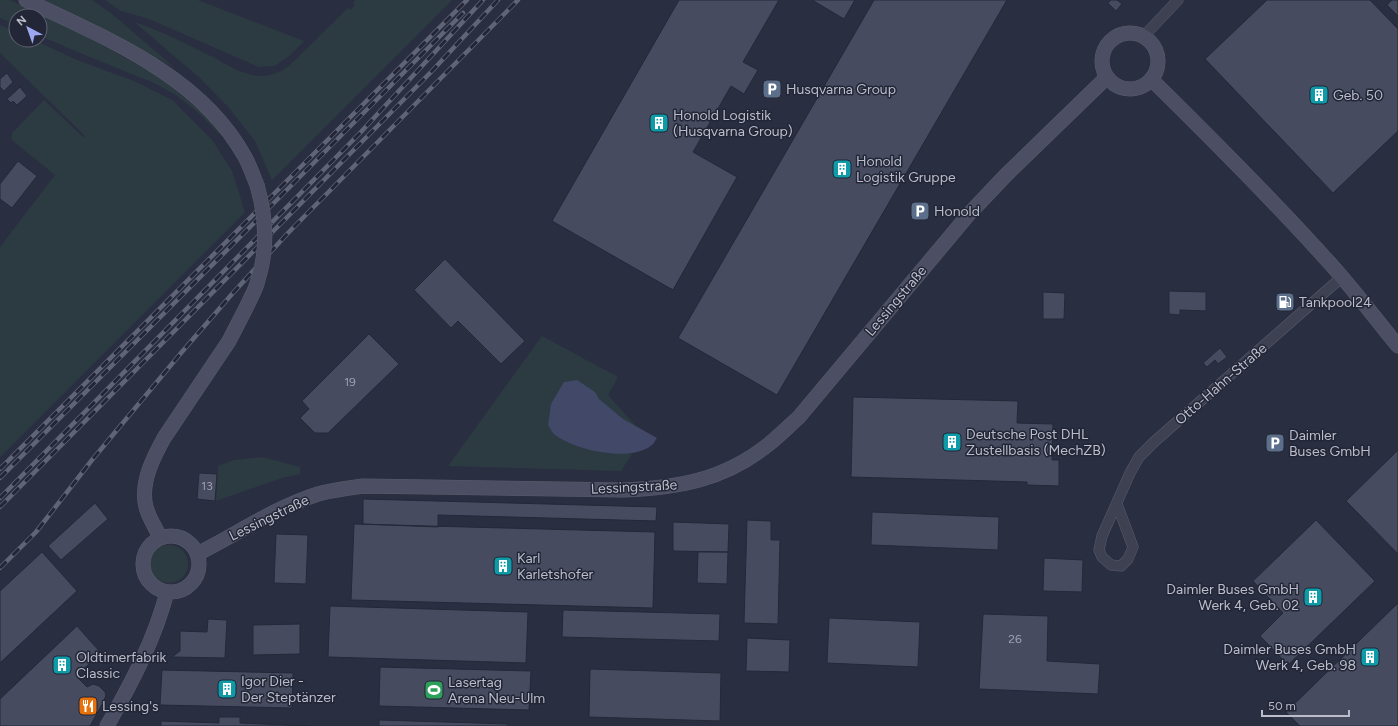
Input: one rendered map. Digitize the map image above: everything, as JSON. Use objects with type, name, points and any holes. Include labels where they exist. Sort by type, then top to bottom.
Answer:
[{"type":"street","points":[[26,0],[148,61],[178,81],[207,106],[230,133],[246,158],[262,202],[265,245],[258,280],[247,306],[229,341],[164,438],[155,454],[147,475],[146,506],[152,523],[161,538]]},
{"type":"street","points":[[1144,36],[1178,0]]},
{"type":"street","points":[[1130,32],[1144,36],[1153,46],[1157,54],[1158,63],[1156,72],[1144,85],[1137,88],[1128,89],[1120,87],[1107,77],[1103,70],[1103,53],[1107,45],[1117,37],[1130,32]]},
{"type":"street","name":"Lessingstraße","points":[[197,554],[286,506],[320,494],[340,489],[363,486],[623,490],[649,489],[685,484],[706,479],[727,470],[768,445],[798,417],[970,214],[1005,176],[1107,77]]},
{"type":"street","points":[[1151,79],[1244,172],[1342,277],[1398,346]]},
{"type":"street","name":"Otto-Hahn-Straße","points":[[1117,504],[1133,547],[1128,559],[1121,566],[1111,564],[1102,558],[1099,550],[1102,536],[1130,473],[1139,457],[1154,442],[1342,277]]},
{"type":"street","points":[[167,536],[178,537],[187,541],[197,554],[199,564],[197,574],[192,583],[184,589],[167,592],[155,587],[148,580],[143,566],[144,557],[148,548],[161,538],[167,536]]},
{"type":"street","points":[[107,726],[148,647],[158,622],[167,592]]},
{"type":"shaded area","points":[[0,0],[10,0],[27,8],[8,8],[8,22],[0,18]]},
{"type":"shaded area","points":[[43,0],[92,0],[112,14],[175,68],[100,27]]},
{"type":"shaded area","points":[[105,0],[198,0],[304,41],[289,56],[275,66],[259,67],[149,19],[121,11]]},
{"type":"shaded area","points":[[356,0],[452,0],[272,180],[255,141],[229,108],[200,78],[134,22],[174,38],[240,71],[252,75],[267,76],[289,66],[348,8],[351,10],[355,5],[353,3]]},
{"type":"shaded area","points":[[48,18],[89,38],[157,75],[203,113],[218,129],[219,134],[201,115],[176,95],[154,83],[48,39]]},
{"type":"shaded area","points":[[0,25],[8,28],[8,48],[48,48],[48,47],[77,60],[134,81],[172,100],[213,141],[232,171],[245,212],[0,457],[0,247],[55,175],[12,140],[12,133],[44,100],[83,137],[85,136],[0,53]]},
{"type":"shaded area","points":[[542,336],[618,377],[608,395],[644,435],[621,471],[448,466]]},
{"type":"shaded area","points":[[263,457],[300,467],[300,474],[282,478],[216,501],[218,466],[234,460]]},
{"type":"shaded area","points":[[169,545],[179,548],[185,554],[188,564],[185,574],[179,580],[169,583],[159,580],[153,574],[150,564],[153,554],[159,548]]},
{"type":"water","points":[[577,380],[595,392],[599,399],[623,419],[657,438],[653,444],[642,450],[617,454],[589,450],[564,440],[554,434],[548,425],[551,404],[564,382]]},
{"type":"building","name":"Honold Logistik (Husqvarna Group)","points":[[679,0],[779,0],[743,62],[758,70],[744,94],[731,86],[693,152],[737,177],[673,290],[552,221]]},
{"type":"building","points":[[812,0],[855,0],[844,19]]},
{"type":"building","name":"Honold Logistik Gruppe","points":[[874,0],[1007,0],[777,395],[678,338]]},
{"type":"building","points":[[1111,0],[1117,0],[1122,4],[1116,11],[1108,3]]},
{"type":"building","name":"Geb. 50","points":[[1267,0],[1370,0],[1398,29],[1398,131],[1333,193],[1205,59]]},
{"type":"building","points":[[1392,0],[1398,0],[1398,16],[1387,5]]},
{"type":"building","points":[[7,73],[13,82],[4,91],[0,87],[0,79]]},
{"type":"building","points":[[20,87],[27,96],[17,105],[13,101],[11,103],[7,99]]},
{"type":"building","points":[[18,161],[37,176],[12,208],[0,199],[0,184]]},
{"type":"building","points":[[445,259],[525,341],[501,364],[458,321],[451,328],[414,290]]},
{"type":"building","points":[[1169,291],[1206,292],[1206,311],[1180,310],[1180,315],[1169,314]]},
{"type":"building","points":[[1043,292],[1065,293],[1064,319],[1043,319]]},
{"type":"building","points":[[369,334],[399,364],[328,433],[315,433],[300,418],[309,409],[302,401]]},
{"type":"building","points":[[1220,348],[1227,357],[1218,364],[1215,360],[1207,367],[1203,363]]},
{"type":"building","name":"Deutsche Post DHL Zustellbasis (MechZB)","points":[[853,397],[1018,401],[1017,423],[1053,424],[1052,460],[1059,460],[1059,486],[1027,485],[1027,482],[851,477]]},
{"type":"building","points":[[1398,450],[1398,554],[1346,501]]},
{"type":"building","points":[[199,473],[217,474],[215,501],[197,499]]},
{"type":"building","points":[[363,499],[657,507],[656,521],[438,515],[438,527],[363,524]]},
{"type":"building","points":[[95,503],[108,519],[61,560],[48,546]]},
{"type":"building","points":[[872,512],[999,517],[998,550],[871,545]]},
{"type":"building","points":[[747,520],[771,521],[771,540],[780,540],[778,624],[744,623]]},
{"type":"building","name":"Daimler Buses GmbH Werk 4, Geb. 02","points":[[1316,520],[1375,581],[1288,665],[1260,636],[1283,613],[1253,581]]},
{"type":"building","points":[[673,522],[729,524],[728,552],[673,551]]},
{"type":"building","name":"Karl Karletshofer","points":[[354,524],[655,532],[653,608],[351,600]]},
{"type":"building","points":[[276,534],[308,535],[306,584],[274,583]]},
{"type":"building","points":[[42,552],[77,591],[0,663],[0,591]]},
{"type":"building","points":[[698,552],[728,552],[727,584],[697,583]]},
{"type":"building","points":[[1044,558],[1083,560],[1082,592],[1043,591]]},
{"type":"building","name":"Daimler Buses GmbH Werk 4, Geb. 98","points":[[1398,603],[1398,726],[1300,726],[1286,712]]},
{"type":"building","points":[[330,606],[528,612],[526,663],[328,657]]},
{"type":"building","points":[[563,610],[720,614],[719,641],[562,637]]},
{"type":"building","points":[[983,614],[1048,616],[1047,661],[1100,664],[1098,694],[979,689]]},
{"type":"building","points":[[829,618],[920,622],[918,667],[827,663]]},
{"type":"building","points":[[208,619],[227,620],[225,658],[172,657],[180,651],[180,631],[207,632]]},
{"type":"building","points":[[300,624],[300,654],[253,655],[253,625]]},
{"type":"building","name":"Oldtimerfabrik Classic","points":[[77,626],[101,653],[76,676],[87,687],[93,684],[99,686],[106,695],[90,726],[0,726],[0,699]]},
{"type":"building","points":[[747,638],[790,640],[789,672],[746,671]]},
{"type":"building","points":[[380,667],[531,671],[529,710],[379,706]]},
{"type":"building","points":[[590,669],[721,673],[720,721],[589,717]]},
{"type":"building","name":"Igor Dier - Der Steptänzer","points":[[162,670],[293,673],[292,708],[160,705]]},
{"type":"building","points":[[219,717],[240,717],[240,723],[309,726],[161,726],[161,721],[219,723]]},
{"type":"building","points":[[379,720],[508,724],[508,726],[379,726]]},
{"type":"railway","points":[[0,469],[467,0]]},
{"type":"railway","points":[[0,498],[360,133],[483,0]]},
{"type":"railway","points":[[0,507],[432,71],[498,0]]},
{"type":"railway","points":[[0,568],[36,532],[92,460],[232,294],[288,233],[518,0]]},
{"type":"railway","points":[[0,478],[463,13]]},
{"type":"place","name":"Husqvarna Group","points":[[772,89]]},
{"type":"place","name":"Geb. 50","points":[[1319,95]]},
{"type":"place","name":"Honold Logistik (Husqvarna Group)","points":[[659,123]]},
{"type":"place","name":"Honold Logistik Gruppe","points":[[842,169]]},
{"type":"place","name":"Honold","points":[[920,211]]},
{"type":"place","name":"Tankpool24","points":[[1285,302]]},
{"type":"place","name":"Deutsche Post DHL Zustellbasis (MechZB)","points":[[952,442]]},
{"type":"place","name":"Daimler Buses GmbH","points":[[1275,443]]},
{"type":"place","name":"Karl Karletshofer","points":[[503,566]]},
{"type":"place","name":"Daimler Buses GmbH Werk 4, Geb. 02","points":[[1313,597]]},
{"type":"place","name":"Daimler Buses GmbH Werk 4, Geb. 98","points":[[1370,657]]},
{"type":"place","name":"Oldtimerfabrik Classic","points":[[62,665]]},
{"type":"place","name":"Igor Dier - Der Steptänzer","points":[[227,689]]},
{"type":"place","name":"Lasertag Arena Neu-Ulm","points":[[434,690]]},
{"type":"place","name":"Lessing's","points":[[88,706]]}]
